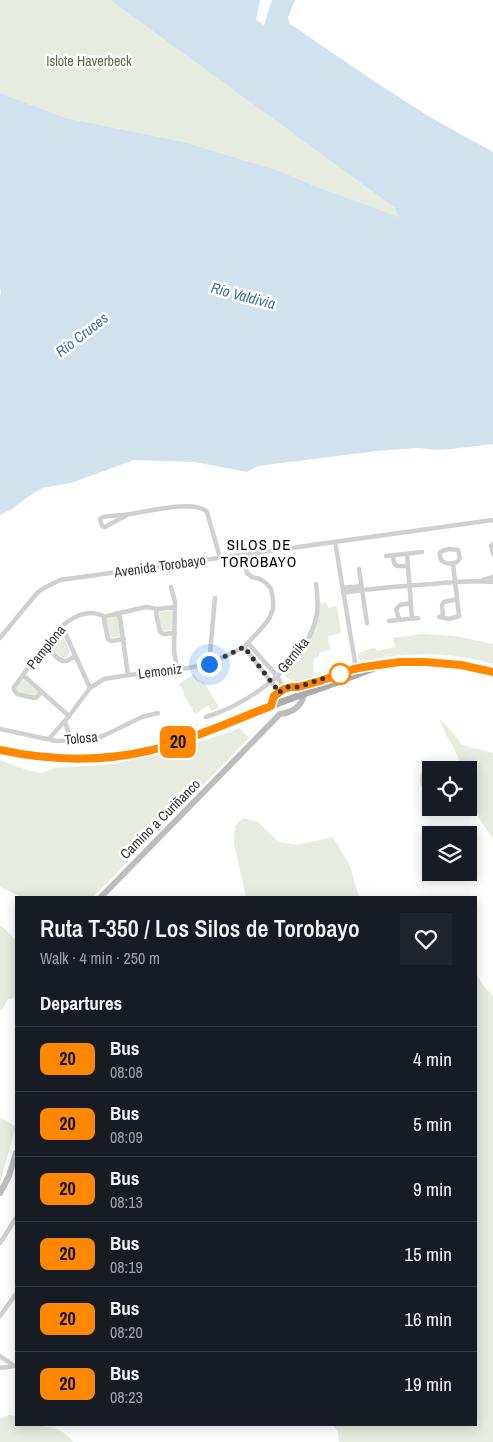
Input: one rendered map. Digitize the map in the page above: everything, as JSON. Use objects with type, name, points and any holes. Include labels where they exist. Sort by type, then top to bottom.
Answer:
[{"type":"main road","points":[[356,668],[413,662],[437,662],[493,672]]},
{"type":"main road","points":[[0,750],[64,759],[124,756],[178,742],[388,664]]},
{"type":"street","points":[[127,515],[102,517],[100,519],[102,526],[105,527],[127,515],[167,508],[204,508],[207,512],[220,558]]},
{"type":"street","name":"Avenida Torobayo","points":[[0,638],[37,594],[52,583],[60,580],[493,520]]},
{"type":"street","points":[[280,714],[271,706],[273,698],[284,689],[298,687],[356,668],[335,542]]},
{"type":"street","points":[[493,544],[491,546],[493,554]]},
{"type":"street","points":[[449,549],[458,550],[460,558],[453,564],[444,563],[441,560],[440,553],[442,551],[449,549]]},
{"type":"street","points":[[386,556],[422,552]]},
{"type":"street","points":[[407,554],[412,618]]},
{"type":"street","name":"Lemoniz","points":[[48,739],[65,722],[90,688],[104,680],[209,664],[244,647],[269,619],[273,609],[273,598],[270,588],[266,583],[247,573],[244,555]]},
{"type":"street","points":[[393,555],[394,563],[397,566],[408,566]]},
{"type":"street","points":[[453,564],[459,616],[449,619],[441,618],[444,602],[457,599]]},
{"type":"street","points":[[359,569],[367,623]]},
{"type":"street","points":[[482,581],[493,577]]},
{"type":"street","points":[[343,590],[455,582],[493,582]]},
{"type":"street","name":"Gernika","points":[[206,717],[237,704],[271,681],[300,651],[313,628],[316,617],[318,604],[316,584]]},
{"type":"street","points":[[171,587],[175,602],[174,650],[177,670]]},
{"type":"street","points":[[209,664],[215,598]]},
{"type":"street","points":[[399,619],[396,609],[398,606],[411,603]]},
{"type":"street","name":"Pamplona","points":[[41,692],[35,698],[16,693],[14,687],[24,676],[47,642],[71,619],[84,614],[99,614],[105,617],[146,607],[158,609],[175,607]]},
{"type":"street","points":[[158,609],[156,613],[160,632],[163,634],[175,633]]},
{"type":"street","points":[[117,613],[120,618],[124,639],[128,675]]},
{"type":"street","points":[[105,617],[108,638],[112,641],[124,639]]},
{"type":"street","points":[[389,621],[418,618]]},
{"type":"street","points":[[62,626],[90,688]]},
{"type":"street","points":[[47,642],[51,651],[62,660],[66,661],[75,656]]},
{"type":"street","points":[[248,643],[277,676],[284,689]]},
{"type":"street","points":[[244,647],[271,681],[278,693]]},
{"type":"street","points":[[24,676],[69,716]]},
{"type":"street","points":[[298,687],[304,694]]},
{"type":"street","name":"Camino a Curiñanco","points":[[102,896],[280,714],[287,713],[296,708],[303,700],[304,694]]},
{"type":"street","name":"Tolosa","points":[[0,729],[64,741],[94,739],[142,717],[158,713]]},
{"type":"street","points":[[65,722],[71,741]]},
{"type":"street","points":[[0,1194],[15,1158]]},
{"type":"street","points":[[0,1243],[15,1220]]},
{"type":"street","points":[[0,1316],[15,1295]]},
{"type":"street","points":[[0,1356],[15,1366]]},
{"type":"street","points":[[0,1368],[15,1366]]},
{"type":"green space","name":"Islote Haverbeck","points":[[0,0],[110,0],[395,208],[398,218],[280,171],[184,142],[66,118],[0,93]]},
{"type":"green space","points":[[326,602],[328,608],[337,606],[341,633],[328,636],[330,649],[319,653],[319,656],[314,658],[313,679],[292,681],[284,673],[308,641],[316,625],[320,603]]},
{"type":"green space","points":[[172,610],[173,630],[162,631],[159,612]]},
{"type":"green space","points":[[116,616],[119,619],[121,634],[111,638],[106,620]]},
{"type":"green space","points":[[422,634],[456,636],[493,644],[493,664],[460,657],[426,654],[393,656],[360,662],[358,653],[374,648],[378,651],[395,647],[393,638]]},
{"type":"green space","points":[[60,636],[65,639],[70,652],[63,658],[51,646]]},
{"type":"green space","points":[[194,674],[200,683],[203,681],[219,707],[212,711],[208,706],[195,714],[179,684]]},
{"type":"green space","points":[[24,680],[38,691],[35,696],[18,693],[16,688]]},
{"type":"green space","points":[[439,718],[462,745],[493,753],[493,839],[477,813],[477,761],[459,761]]},
{"type":"green space","points":[[240,728],[249,738],[94,896],[19,896],[0,887],[0,760],[30,771],[42,773],[53,768],[113,764],[203,741]]},
{"type":"green space","points":[[422,772],[422,787],[420,782]]},
{"type":"green space","points":[[243,818],[258,822],[279,842],[297,845],[333,837],[350,866],[359,896],[246,896],[234,843],[235,826]]},
{"type":"green space","points":[[0,925],[15,939],[15,998],[8,999],[2,1010],[0,1009]]},
{"type":"green space","points":[[477,975],[482,984],[493,996],[493,1442],[339,1442],[338,1432],[334,1426],[477,1426]]},
{"type":"green space","points":[[0,1119],[15,1126],[15,1130],[0,1182]]},
{"type":"green space","points":[[10,1415],[15,1417],[15,1426],[39,1426],[55,1429],[68,1436],[73,1442],[0,1442],[0,1418]]},
{"type":"water","points":[[110,0],[260,0],[256,20],[264,25],[272,0],[295,0],[288,18],[290,24],[428,116],[493,152],[493,444],[437,450],[417,448],[377,451],[258,466],[247,472],[195,462],[134,460],[71,483],[42,488],[0,515],[0,93],[66,118],[184,142],[280,171],[398,217],[395,208]]},
{"type":"bus line","name":"20","points":[[0,750],[64,759],[90,759],[130,755],[178,742],[271,706],[274,696],[281,690],[320,681],[354,669],[400,662],[425,662],[449,663],[481,668],[493,672]]},
{"type":"district","name":"SILOS DE TOROBAYO","points":[[259,554]]},
{"type":"route","points":[[209,664],[244,647],[278,693],[288,687],[298,687],[343,672],[340,674]]},
{"type":"water label","name":"Río Valdivia","points":[[243,296]]},
{"type":"water label","name":"Río Cruces","points":[[82,335]]}]
